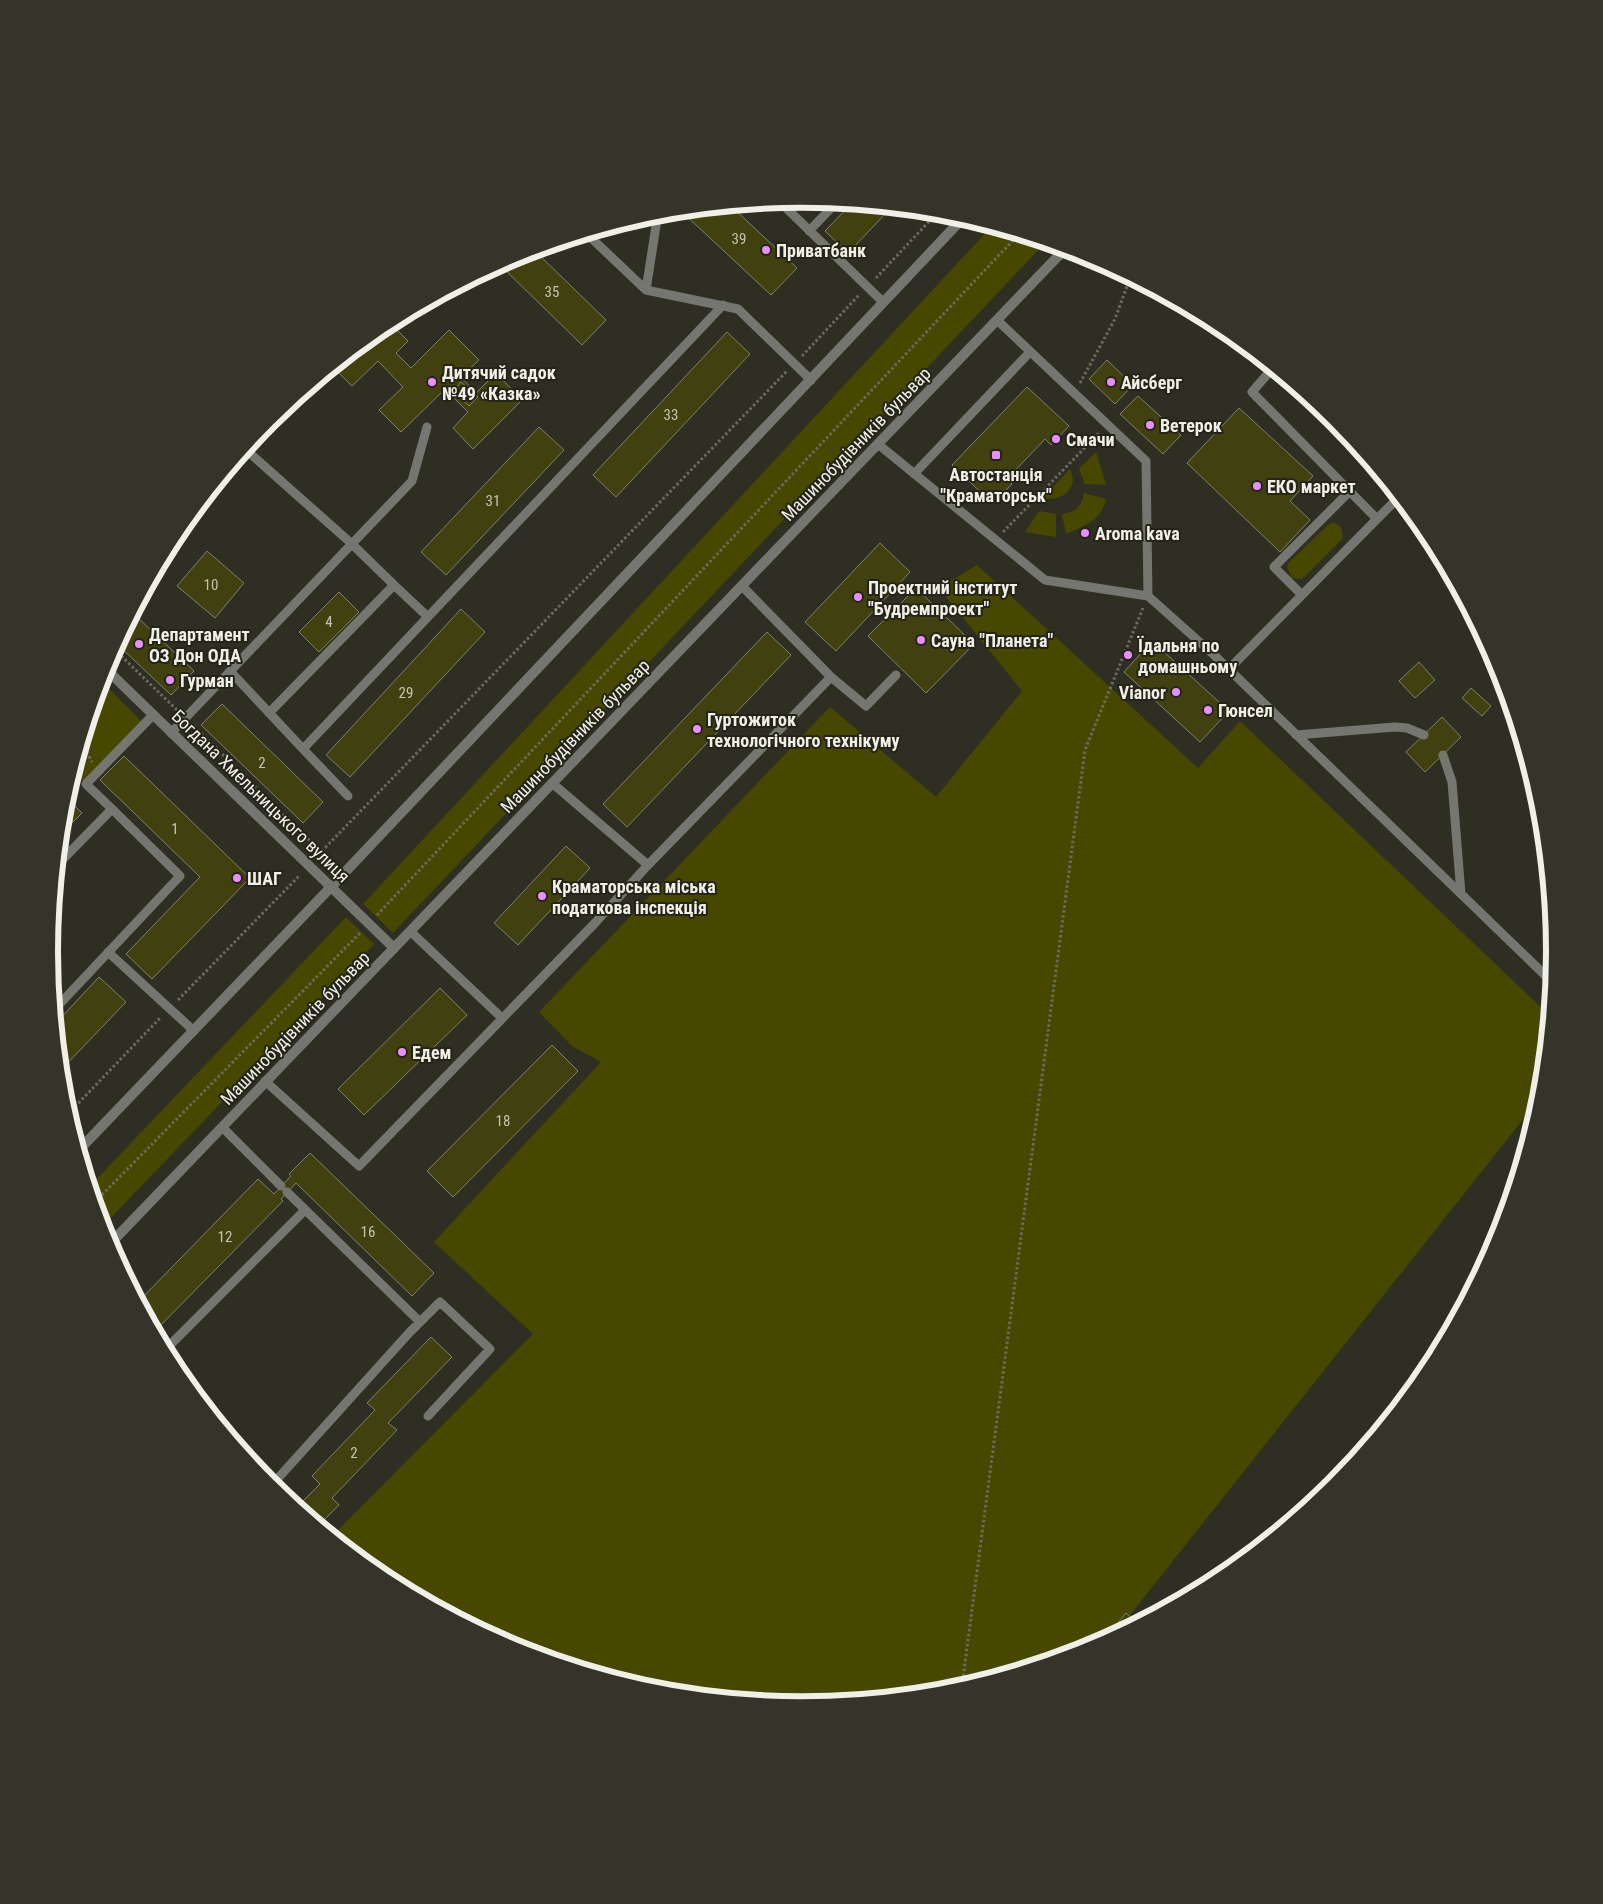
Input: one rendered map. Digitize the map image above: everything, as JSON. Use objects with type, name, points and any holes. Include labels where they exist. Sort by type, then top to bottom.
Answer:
[{"type":"street","points":[[83,1146],[331,887],[957,224]]},
{"type":"street","name":"Машинобудівників бульвар","points":[[115,1239],[879,445],[1060,254]]},
{"type":"street","name":"Богдана Хмельницького вулиця","points":[[111,674],[394,948]]},
{"type":"lane","points":[[786,209],[883,302]]},
{"type":"lane","points":[[809,231],[830,209]]},
{"type":"lane","points":[[646,290],[657,222]]},
{"type":"lane","points":[[591,238],[646,290],[738,309],[811,380]]},
{"type":"lane","points":[[303,749],[723,306]]},
{"type":"lane","points":[[997,320],[1146,461],[1148,596]]},
{"type":"lane","points":[[914,474],[1030,352]]},
{"type":"lane","points":[[1268,373],[1252,392],[1377,519]]},
{"type":"lane","points":[[171,732],[412,481],[427,427]]},
{"type":"lane","points":[[879,445],[1045,580],[1148,596],[1229,669],[1545,975]]},
{"type":"lane","points":[[250,453],[352,544],[428,617]]},
{"type":"lane","points":[[1302,595],[1274,568],[1350,491]]},
{"type":"lane","points":[[1229,669],[1394,502]]},
{"type":"lane","points":[[269,713],[394,585]]},
{"type":"lane","points":[[742,586],[831,677],[866,706],[896,675]]},
{"type":"lane","points":[[230,671],[348,796]]},
{"type":"lane","points":[[266,1081],[359,1166],[831,677]]},
{"type":"lane","points":[[59,1004],[180,876],[86,784],[154,715]]},
{"type":"lane","points":[[1296,734],[1395,727],[1407,728],[1424,735]]},
{"type":"lane","points":[[1443,755],[1452,782],[1461,894]]},
{"type":"lane","points":[[552,783],[648,865]]},
{"type":"lane","points":[[64,855],[112,810]]},
{"type":"lane","points":[[410,931],[502,1018]]},
{"type":"lane","points":[[108,952],[194,1031]]},
{"type":"lane","points":[[222,1127],[420,1322]]},
{"type":"lane","points":[[170,1345],[305,1210]]},
{"type":"lane","points":[[277,1480],[440,1302],[490,1349],[428,1416]]},
{"type":"path","points":[[120,654],[321,852],[794,364],[931,219]]},
{"type":"path","points":[[99,1198],[370,924],[1014,239]]},
{"type":"path","points":[[1074,393],[1115,319],[1128,284]]},
{"type":"path","points":[[996,540],[1107,424]]},
{"type":"path","points":[[963,1678],[1085,750],[1148,596]]},
{"type":"path","points":[[86,750],[97,773]]},
{"type":"path","points":[[74,1107],[300,875]]},
{"type":"shaded area","points":[[987,231],[1041,247],[393,933],[363,904]]},
{"type":"shaded area","points":[[1096,452],[1106,485],[1085,484],[1079,469]]},
{"type":"shaded area","points":[[1070,469],[1072,483],[1066,493],[1055,498],[1042,498]]},
{"type":"shaded area","points":[[1084,493],[1106,499],[1103,507],[1091,522],[1066,534],[1062,514],[1077,508]]},
{"type":"shaded area","points":[[1039,511],[1056,514],[1056,537],[1025,532]]},
{"type":"shaded area","points":[[1334,523],[1341,527],[1343,538],[1302,579],[1292,578],[1287,567],[1289,562],[1329,524]]},
{"type":"shaded area","points":[[977,565],[1198,768],[1240,721],[1543,1009],[1539,1049],[1527,1114],[1125,1622],[1041,1657],[994,1671],[947,1682],[899,1690],[850,1694],[802,1696],[704,1690],[656,1682],[562,1657],[472,1619],[429,1596],[388,1571],[336,1532],[533,1334],[434,1242],[601,1062],[572,1046],[539,1012],[830,707],[936,797],[1022,691],[939,588]]},
{"type":"shaded area","points":[[107,687],[142,722],[83,781],[79,777],[83,759]]},
{"type":"shaded area","points":[[346,917],[374,944],[108,1221],[94,1182]]},
{"type":"building","points":[[845,210],[886,213],[848,253],[825,231]]},
{"type":"building","points":[[737,211],[797,268],[771,295],[687,217]]},
{"type":"building","points":[[540,256],[606,320],[582,345],[505,270]]},
{"type":"building","name":"Дитячий садок №49 «Казка»","points":[[396,329],[408,341],[396,353],[411,368],[449,330],[479,360],[461,377],[476,393],[496,373],[522,400],[473,449],[453,428],[468,412],[445,389],[401,432],[379,410],[403,387],[378,361],[352,386],[337,371]]},
{"type":"building","points":[[727,332],[750,354],[616,497],[593,475]]},
{"type":"building","name":"Айсберг","points":[[1107,360],[1133,385],[1115,404],[1089,379]]},
{"type":"building","points":[[461,382],[478,397],[469,406],[453,391]]},
{"type":"building","name":"Автостанція \"Краматорськ\"","points":[[1027,387],[1069,426],[1051,445],[1045,439],[1007,479],[1012,484],[993,504],[952,465]]},
{"type":"building","name":"Ветерок","points":[[1138,396],[1181,435],[1163,454],[1120,414]]},
{"type":"building","name":"ЕКО маркет","points":[[1239,408],[1313,476],[1290,501],[1310,520],[1280,552],[1187,463]]},
{"type":"building","points":[[539,427],[564,450],[446,575],[421,552]]},
{"type":"building","name":"Проектний інститут \"Будремпроект\"","points":[[880,543],[910,572],[836,651],[805,622]]},
{"type":"building","points":[[207,551],[244,583],[215,618],[177,586]]},
{"type":"building","name":"Сауна \"Планета\"","points":[[916,588],[974,644],[926,693],[868,636]]},
{"type":"building","points":[[339,592],[359,612],[319,652],[299,632]]},
{"type":"building","points":[[461,609],[485,632],[350,777],[326,755]]},
{"type":"building","points":[[137,617],[194,671],[171,695],[122,649]]},
{"type":"building","name":"Гуртожиток технологічного технікуму","points":[[767,632],[791,655],[627,827],[603,804]]},
{"type":"building","name":"Vianor","points":[[1152,641],[1229,711],[1200,742],[1124,672]]},
{"type":"building","points":[[1419,662],[1435,680],[1415,698],[1399,681]]},
{"type":"building","points":[[1471,688],[1491,706],[1482,716],[1462,698]]},
{"type":"building","points":[[222,704],[323,802],[303,823],[201,725]]},
{"type":"building","points":[[1442,717],[1461,737],[1425,772],[1406,752]]},
{"type":"building","points":[[124,756],[250,878],[152,979],[126,954],[200,877],[100,780]]},
{"type":"building","points":[[73,804],[82,813],[69,826]]},
{"type":"building","name":"Краматорська міська податкова інспекція","points":[[566,846],[590,868],[518,945],[494,923]]},
{"type":"building","points":[[99,977],[126,1002],[67,1064],[61,1018]]},
{"type":"building","name":"Едем","points":[[440,988],[467,1015],[364,1115],[338,1089]]},
{"type":"building","points":[[552,1045],[578,1071],[453,1197],[427,1171]]},
{"type":"building","points":[[310,1153],[434,1273],[412,1296],[296,1183],[281,1199],[283,1201],[159,1327],[143,1297],[258,1179],[274,1194],[291,1176],[289,1174]]},
{"type":"building","points":[[431,1337],[452,1357],[388,1423],[397,1430],[332,1498],[339,1505],[323,1521],[302,1502],[320,1484],[312,1476],[375,1410],[367,1403]]},
{"type":"building","points":[[1126,1613],[1132,1618],[1131,1619],[1115,1626]]},
{"type":"place","name":"Приватбанк","points":[[766,250]]},
{"type":"place","name":"Дитячий садок №49 «Казка»","points":[[432,382]]},
{"type":"place","name":"Айсберг","points":[[1111,382]]},
{"type":"place","name":"Ветерок","points":[[1150,425]]},
{"type":"place","name":"Смачи","points":[[1056,439]]},
{"type":"place","name":"Автостанція \"Краматорськ\"","points":[[996,455]]},
{"type":"place","name":"ЕКО маркет","points":[[1257,486]]},
{"type":"place","name":"Aroma kava","points":[[1085,533]]},
{"type":"place","name":"Проектний інститут \"Будремпроект\"","points":[[858,597]]},
{"type":"place","name":"Сауна \"Планета\"","points":[[921,640]]},
{"type":"place","name":"Департамент ОЗ Дон ОДА","points":[[139,644]]},
{"type":"place","name":"Їдальня по домашньому","points":[[1128,655]]},
{"type":"place","name":"Гурман","points":[[170,680]]},
{"type":"place","name":"Vianor","points":[[1176,692]]},
{"type":"place","name":"Гюнсел","points":[[1208,710]]},
{"type":"place","name":"Гуртожиток технологічного технікуму","points":[[697,729]]},
{"type":"place","name":"ШАГ","points":[[237,878]]},
{"type":"place","name":"Краматорська міська податкова інспекція","points":[[542,896]]},
{"type":"place","name":"Едем","points":[[402,1052]]}]
